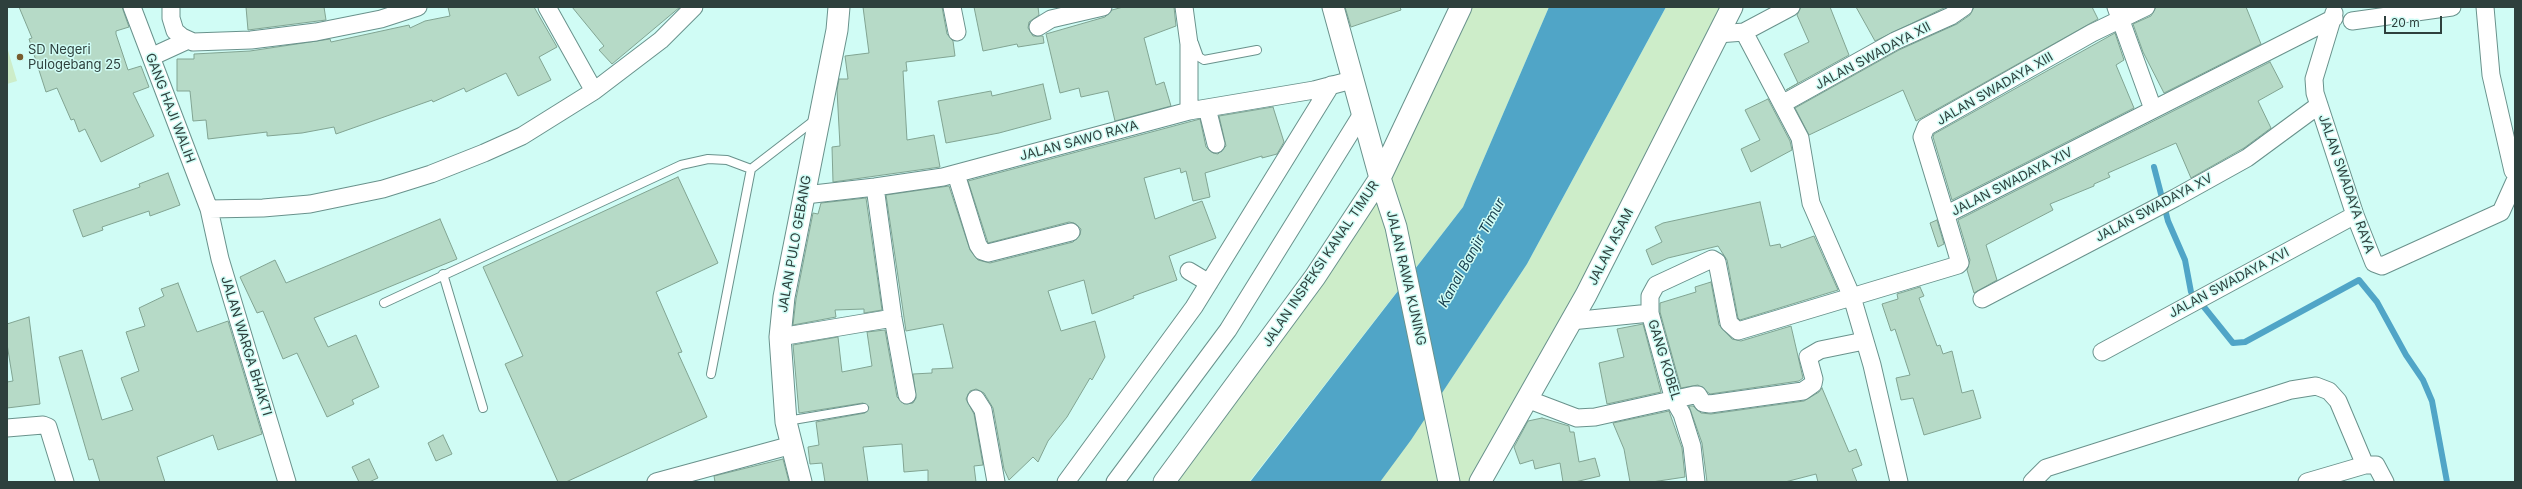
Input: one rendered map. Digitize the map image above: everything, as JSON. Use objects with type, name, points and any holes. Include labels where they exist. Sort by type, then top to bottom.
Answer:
[{"type":"street","name":"GANG HAJI WALIH","points":[[132,7],[209,208]]},
{"type":"street","points":[[171,7],[172,26],[182,37],[188,40]]},
{"type":"street","points":[[151,57],[188,40],[251,40],[316,32],[381,19],[418,7]]},
{"type":"street","points":[[547,7],[594,91]]},
{"type":"street","points":[[209,208],[263,208],[310,204],[390,186],[431,174],[522,136],[594,91],[661,40],[694,7]]},
{"type":"street","name":"JALAN PULO GEBANG","points":[[801,482],[786,422],[780,337],[784,297],[805,194],[817,118],[837,30],[839,7]]},
{"type":"street","points":[[952,7],[957,32]]},
{"type":"street","points":[[1038,28],[1051,19],[1103,7]]},
{"type":"street","points":[[1184,7],[1189,44],[1189,111]]},
{"type":"street","name":"JALAN RAWA KUNING","points":[[1333,7],[1380,178],[1396,227],[1448,474]]},
{"type":"street","name":"JALAN INSPEKSI KANAL TIMUR","points":[[1164,482],[1315,277],[1380,178],[1461,7]]},
{"type":"street","name":"JALAN ASAM","points":[[1480,482],[1572,320],[1732,7]]},
{"type":"street","points":[[1718,34],[1744,32],[1791,7]]},
{"type":"street","name":"JALAN SWADAYA XII","points":[[1782,104],[1964,7]]},
{"type":"street","name":"JALAN SWADAYA XIII","points":[[1946,216],[1926,153],[1922,137],[1923,131],[2092,33],[2117,16],[2146,7]]},
{"type":"street","points":[[2352,21],[2452,7]]},
{"type":"street","points":[[2485,7],[2491,75],[2514,176]]},
{"type":"street","name":"JALAN SWADAYA RAYA","points":[[2334,12],[2314,79],[2318,105],[2355,215],[2374,263],[2382,266],[2502,212],[2514,176]]},
{"type":"street","name":"JALAN SWADAYA XIV","points":[[1650,313],[1650,296],[1656,285],[1712,259],[1717,262],[1729,323],[1738,331],[1959,264],[1946,216],[2147,112],[2334,12]]},
{"type":"street","points":[[2117,16],[2147,112]]},
{"type":"street","points":[[1744,32],[1800,138],[1811,203],[1852,297],[1899,482]]},
{"type":"street","name":"JALAN SAWO RAYA","points":[[805,194],[875,188],[956,174],[1189,111],[1352,80]]},
{"type":"street","points":[[1066,482],[1194,308],[1331,85]]},
{"type":"street","name":"JALAN SWADAYA XV","points":[[1982,299],[2175,198],[2247,158],[2318,105]]},
{"type":"street","points":[[1207,108],[1216,144]]},
{"type":"street","points":[[1115,482],[1228,330],[1362,114]]},
{"type":"street","points":[[956,174],[978,245],[982,251],[988,253],[1071,232]]},
{"type":"street","points":[[875,188],[893,318],[907,395]]},
{"type":"street","name":"JALAN WARGA BHAKTI","points":[[209,208],[220,259],[287,482]]},
{"type":"street","name":"JALAN SWADAYA XVI","points":[[2102,352],[2355,215]]},
{"type":"street","points":[[1190,270],[1209,283]]},
{"type":"street","name":"GANG KOBEL","points":[[1572,320],[1650,313],[1674,400],[1682,414],[1692,446],[1696,482]]},
{"type":"street","points":[[780,337],[893,318]]},
{"type":"street","points":[[1527,399],[1577,418],[1595,417],[1698,395],[1703,403],[1710,404],[1803,391],[1813,384],[1814,379],[1808,357],[1820,350],[1864,341]]},
{"type":"street","points":[[2032,482],[2046,468],[2291,390],[2316,386],[2329,391],[2338,401],[2365,464]]},
{"type":"street","points":[[976,399],[983,410],[996,482]]},
{"type":"street","points":[[7,428],[43,425],[48,428],[65,482]]},
{"type":"street","points":[[656,482],[792,445]]},
{"type":"street","points":[[2307,482],[2365,464],[2376,465],[2385,482]]},
{"type":"lane","points":[[1188,7],[1195,49],[1204,60],[1257,50]]},
{"type":"lane","points":[[711,374],[751,169],[817,118]]},
{"type":"lane","points":[[384,303],[443,274],[681,165],[708,159],[727,160],[751,169]]},
{"type":"lane","points":[[443,274],[483,408]]},
{"type":"lane","points":[[786,422],[864,408]]},
{"type":"green space","points":[[1461,7],[1549,7],[1463,207],[1249,482],[1164,482],[1330,255]]},
{"type":"green space","points":[[1666,7],[1732,7],[1480,482],[1379,482],[1449,382],[1527,264]]},
{"type":"green space","points":[[7,47],[17,81],[7,84]]},
{"type":"water","name":"Kanal Banjir Timur","points":[[1549,7],[1666,7],[1527,264],[1411,440],[1380,482],[1250,482],[1463,207]]},
{"type":"building","points":[[19,7],[122,7],[129,27],[116,31],[116,34],[128,70],[141,66],[149,87],[133,93],[154,136],[101,162],[85,129],[79,132],[74,119],[71,120],[57,88],[46,92],[29,39],[32,38]]},
{"type":"building","points":[[246,7],[324,7],[326,20],[248,30]]},
{"type":"building","points":[[448,7],[534,7],[557,47],[539,57],[551,80],[518,96],[506,73],[466,92],[464,88],[433,102],[432,100],[336,134],[334,127],[302,133],[267,136],[267,132],[208,139],[206,120],[193,121],[190,91],[177,91],[177,59],[194,59],[194,54],[250,51],[330,39],[331,42],[409,25],[410,28],[425,21],[450,16]]},
{"type":"building","points":[[572,7],[680,7],[612,64],[599,50],[604,46]]},
{"type":"building","points":[[863,7],[942,7],[947,34],[953,41],[955,56],[906,62],[907,71],[903,71],[907,140],[934,135],[940,167],[833,182],[832,147],[840,146],[837,90],[839,79],[848,79],[845,56],[869,53]]},
{"type":"building","points":[[974,7],[1038,7],[1039,15],[1029,22],[1028,28],[1033,36],[1043,36],[1044,43],[1018,47],[1017,44],[983,51]]},
{"type":"building","points":[[1123,7],[1174,7],[1176,26],[1144,38],[1156,85],[1164,82],[1171,106],[1115,121],[1108,91],[1081,97],[1079,88],[1060,93],[1046,34],[1105,17],[1112,10]]},
{"type":"building","points":[[1345,7],[1400,7],[1401,10],[1351,27]]},
{"type":"building","points":[[1801,7],[1830,7],[1849,55],[1786,90],[1798,83],[1784,54],[1809,42],[1797,15]]},
{"type":"building","points":[[1856,7],[1946,7],[1875,41]]},
{"type":"building","points":[[1974,7],[2092,7],[2098,19],[1916,121],[1903,90],[1809,135],[1795,108],[1899,50],[1957,24],[1970,15]]},
{"type":"building","points":[[2156,7],[2246,7],[2261,44],[2164,93],[2143,52],[2133,24],[2151,16]]},
{"type":"building","points":[[2115,33],[2124,60],[2116,65],[2134,108],[1952,200],[1933,137],[1934,134]]},
{"type":"building","points":[[2270,62],[2283,87],[2258,101],[2271,128],[2244,148],[2191,178],[2176,143],[2108,173],[2110,177],[2094,184],[2094,186],[2050,204],[2053,210],[1986,245],[1997,280],[1974,293],[1967,270],[1970,260],[1958,220]]},
{"type":"building","points":[[1043,84],[1051,119],[999,133],[946,143],[938,101],[991,91],[992,96]]},
{"type":"building","points":[[1768,99],[1790,141],[1792,150],[1751,172],[1741,149],[1760,140],[1745,110]]},
{"type":"building","points":[[1273,107],[1284,142],[1277,154],[1262,158],[1262,156],[1205,173],[1210,197],[1193,201],[1186,171],[1181,173],[1180,168],[1144,178],[1155,219],[1202,201],[1216,238],[1169,256],[1177,280],[1133,296],[1134,298],[1092,314],[1084,280],[1048,291],[1061,331],[1095,321],[1105,357],[1092,380],[1090,378],[1067,417],[1048,441],[1038,462],[1033,457],[1009,480],[1004,469],[993,408],[984,393],[976,389],[970,391],[966,399],[974,414],[983,465],[974,466],[976,482],[928,482],[928,470],[904,472],[902,444],[863,447],[868,482],[825,482],[822,463],[810,464],[808,447],[819,445],[816,422],[865,413],[869,407],[863,403],[799,413],[793,345],[838,337],[842,372],[872,366],[867,332],[885,330],[897,397],[904,404],[913,403],[916,398],[913,374],[932,373],[932,369],[953,368],[943,324],[906,331],[886,195],[949,186],[970,250],[978,260],[990,263],[1073,242],[1080,235],[1081,229],[1074,223],[1069,222],[988,243],[968,181],[1200,119],[1206,147],[1213,153],[1218,154],[1226,146],[1219,116]]},
{"type":"building","points":[[168,173],[180,205],[150,216],[149,211],[102,227],[103,230],[83,237],[73,210],[140,187],[139,184]]},
{"type":"building","points":[[678,177],[718,263],[656,292],[682,352],[678,353],[707,417],[566,482],[558,482],[505,364],[523,356],[483,267]]},
{"type":"building","points":[[866,198],[882,310],[864,313],[864,309],[835,310],[836,317],[793,325],[796,299],[813,213],[818,214],[821,203]]},
{"type":"building","points":[[1760,202],[1770,246],[1780,244],[1781,248],[1814,236],[1838,290],[1740,320],[1738,318],[1727,260],[1718,246],[1668,258],[1652,265],[1646,250],[1662,242],[1655,227],[1663,223]]},
{"type":"building","points":[[440,219],[457,259],[314,318],[328,347],[356,335],[379,387],[352,400],[354,404],[327,417],[297,353],[283,359],[263,311],[257,313],[240,277],[275,260],[286,283]]},
{"type":"building","points":[[1937,220],[1944,244],[1938,247],[1930,223]]},
{"type":"building","points":[[1711,282],[1719,325],[1732,339],[1741,341],[1791,326],[1803,378],[1799,381],[1710,394],[1698,385],[1681,388],[1660,312],[1660,303],[1696,292],[1695,287]]},
{"type":"building","points":[[178,283],[197,332],[228,321],[262,434],[218,450],[213,435],[157,457],[165,482],[100,482],[93,459],[89,460],[59,357],[82,350],[102,420],[133,410],[121,378],[139,371],[126,332],[145,326],[139,308],[164,296],[161,289]]},
{"type":"building","points":[[1920,287],[1924,296],[1919,298],[1937,346],[1940,345],[1943,354],[1952,351],[1962,393],[1973,390],[1981,418],[1924,435],[1913,398],[1901,400],[1896,378],[1910,375],[1895,329],[1891,331],[1882,304],[1898,299],[1897,294]]},
{"type":"building","points":[[29,317],[40,404],[7,408],[7,382],[13,381],[7,344],[7,324]]},
{"type":"building","points":[[1643,324],[1661,392],[1607,404],[1599,363],[1624,357],[1617,329]]},
{"type":"building","points":[[1822,388],[1849,452],[1856,449],[1862,465],[1852,469],[1857,482],[1818,482],[1816,474],[1785,482],[1707,482],[1702,443],[1689,406],[1693,406],[1701,413],[1711,414],[1804,401],[1819,392]]},
{"type":"building","points":[[1669,411],[1682,448],[1685,477],[1652,482],[1630,482],[1624,449],[1613,423]]},
{"type":"building","points":[[1542,418],[1569,426],[1570,432],[1574,432],[1579,462],[1595,458],[1600,476],[1575,482],[1563,482],[1560,463],[1535,469],[1533,460],[1520,464],[1514,447],[1528,421]]},
{"type":"building","points":[[443,435],[452,454],[436,461],[428,443]]},
{"type":"building","points":[[369,459],[378,478],[369,482],[359,482],[352,467]]},
{"type":"building","points":[[783,459],[789,482],[715,482],[714,476]]},
{"type":"waterway","points":[[2154,167],[2168,221],[2185,260],[2191,292]]},
{"type":"waterway","points":[[2204,307],[2233,343],[2245,342],[2359,280],[2377,302],[2406,355],[2423,380],[2432,401],[2447,482]]},
{"type":"place","name":"SD Negeri Pulogebang 25","points":[[20,57]]}]
